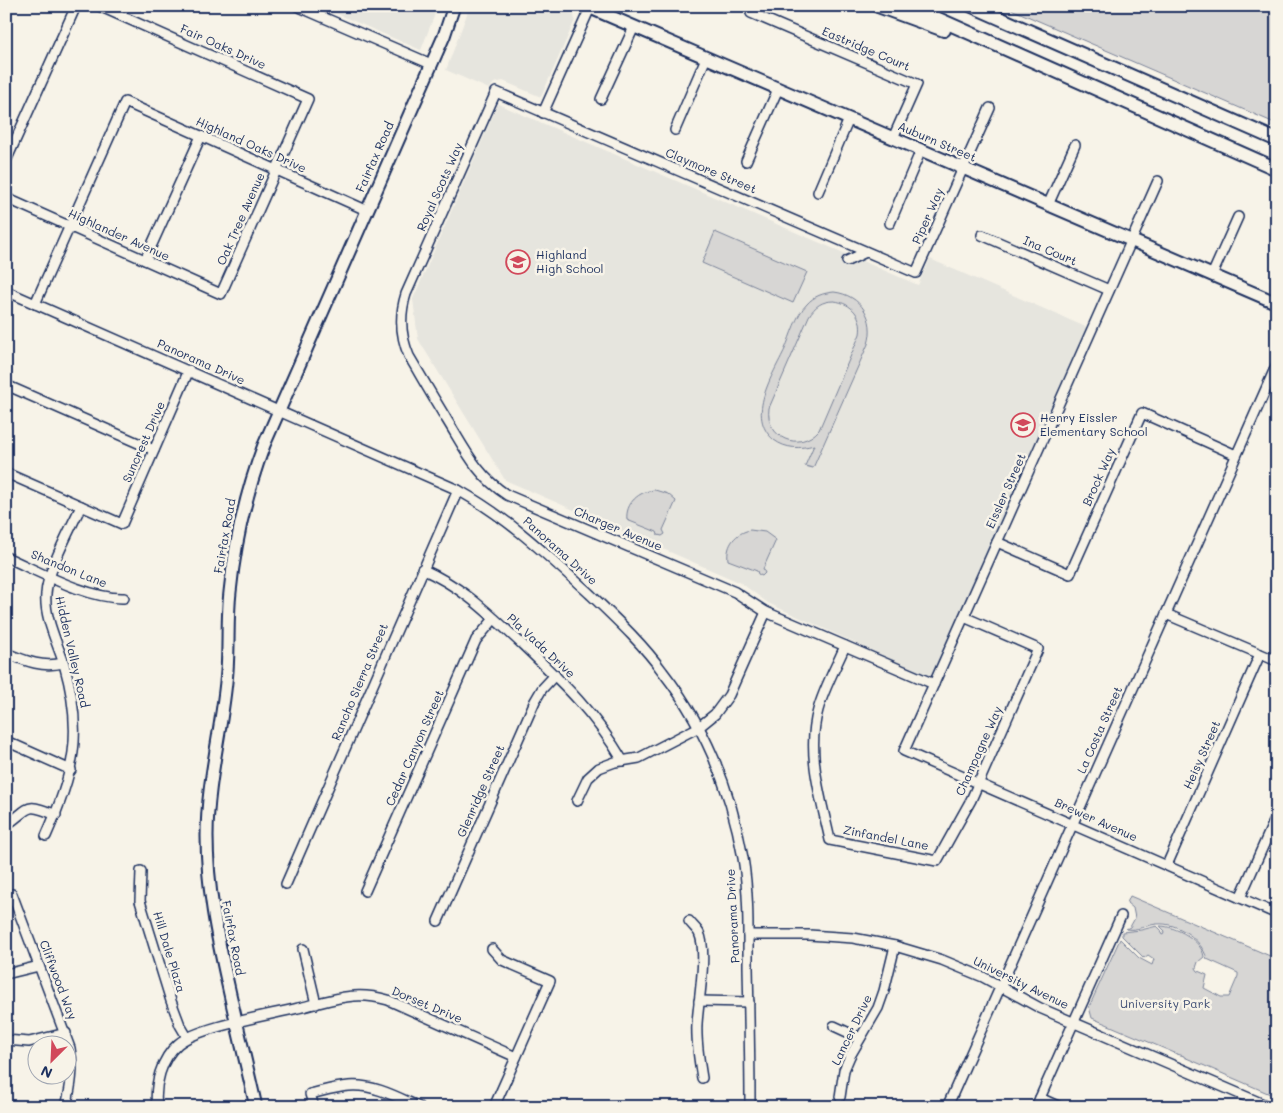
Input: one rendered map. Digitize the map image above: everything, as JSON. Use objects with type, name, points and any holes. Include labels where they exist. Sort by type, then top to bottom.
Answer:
[{"type":"highway","points":[[878,6],[1100,90]]},
{"type":"highway","points":[[909,6],[1277,169]]},
{"type":"highway","points":[[972,6],[1277,140]]},
{"type":"main road","name":"Fairfax Road","points":[[256,1107],[213,914],[208,862],[207,810],[224,695],[228,654],[230,594],[236,543],[255,468],[431,64],[454,6]]},
{"type":"main road","name":"Auburn Street","points":[[588,7],[1277,303]]},
{"type":"street","points":[[6,161],[76,6]]},
{"type":"street","name":"Fair Oaks Drive","points":[[99,6],[308,99]]},
{"type":"street","points":[[298,6],[431,64]]},
{"type":"street","points":[[543,113],[588,7]]},
{"type":"street","name":"Eastridge Court","points":[[751,13],[917,84],[893,138]]},
{"type":"street","points":[[602,99],[634,27]]},
{"type":"street","points":[[675,130],[706,58]]},
{"type":"street","points":[[746,161],[778,88]]},
{"type":"street","name":"Claymore Street","points":[[496,92],[916,273]]},
{"type":"street","name":"Royal Scots Way","points":[[407,292],[496,92]]},
{"type":"street","name":"Oak Tree Avenue","points":[[221,294],[308,99]]},
{"type":"street","name":"Highland Oaks Drive","points":[[70,226],[125,102],[366,210]]},
{"type":"street","name":"Piper Way","points":[[916,273],[990,108]]},
{"type":"street","points":[[818,192],[849,120]]},
{"type":"street","points":[[145,260],[201,136]]},
{"type":"street","points":[[1048,205],[1075,145]]},
{"type":"street","points":[[890,223],[921,150]]},
{"type":"street","name":"Eissler Street","points":[[904,751],[1158,181]]},
{"type":"street","name":"Highlander Avenue","points":[[6,198],[221,294]]},
{"type":"street","points":[[1212,275],[1238,217]]},
{"type":"street","points":[[35,304],[70,226]]},
{"type":"street","name":"Ina Court","points":[[982,235],[1109,290]]},
{"type":"street","points":[[847,261],[866,252]]},
{"type":"street","name":"Panorama Drive","points":[[6,291],[458,490],[500,516],[529,538],[623,626],[664,672],[699,727],[718,768],[737,831],[746,881],[750,1107]]},
{"type":"street","name":"Charger Avenue","points":[[407,292],[401,320],[405,347],[412,362],[473,464],[487,480],[507,495],[734,592],[766,612],[934,684]]},
{"type":"street","name":"La Costa Street","points":[[947,1107],[1277,364]]},
{"type":"street","name":"Suncrest Drive","points":[[81,506],[122,524],[189,370]]},
{"type":"street","points":[[6,385],[154,450]]},
{"type":"street","name":"Brock Way","points":[[997,542],[1070,574],[1142,413],[1236,455]]},
{"type":"street","points":[[6,473],[81,506]]},
{"type":"street","name":"Rancho Sierra Street","points":[[286,884],[458,490]]},
{"type":"street","name":"Hidden Valley Road","points":[[46,836],[66,788],[74,751],[72,698],[64,663],[46,604],[47,585],[81,506]]},
{"type":"street","name":"Shandon Lane","points":[[6,557],[94,595],[124,598]]},
{"type":"street","name":"Pla Vada Drive","points":[[422,569],[462,590],[555,675],[588,710],[623,761]]},
{"type":"street","points":[[577,801],[584,785],[593,772],[607,764],[639,758],[699,727],[715,714],[729,695],[766,612]]},
{"type":"street","points":[[1166,614],[1277,661]]},
{"type":"street","name":"Champagne Way","points":[[937,861],[979,783],[1038,650],[964,618]]},
{"type":"street","name":"Cedar Canyon Street","points":[[365,891],[476,640],[494,619]]},
{"type":"street","name":"Zinfandel Lane","points":[[845,646],[822,697],[814,739],[815,768],[830,840],[937,861]]},
{"type":"street","points":[[6,652],[36,664],[64,663]]},
{"type":"street","name":"Heisy Street","points":[[1167,865],[1260,654]]},
{"type":"street","name":"Glenridge Street","points":[[438,921],[535,701],[542,689],[555,675]]},
{"type":"street","points":[[6,741],[71,770]]},
{"type":"street","name":"Brewer Avenue","points":[[904,751],[1277,914]]},
{"type":"street","points":[[6,825],[21,812],[30,808],[40,808],[56,815]]},
{"type":"street","points":[[1240,898],[1277,815]]},
{"type":"street","name":"Hill Dale Plaza","points":[[141,871],[140,901],[171,1001],[187,1038]]},
{"type":"street","name":"Cliffwood Way","points":[[12,894],[66,1033],[73,1060],[71,1086],[66,1107]]},
{"type":"street","points":[[1060,1107],[1038,1102],[1121,916]]},
{"type":"street","points":[[689,921],[699,933],[701,948],[702,974],[697,1043],[702,1078]]},
{"type":"street","name":"University Avenue","points":[[748,935],[831,936],[895,946],[942,960],[1000,986],[1040,1008],[1270,1107]]},
{"type":"street","name":"Lancer Drive","points":[[840,1097],[844,1070],[880,1002],[895,946]]},
{"type":"street","points":[[303,949],[316,1004]]},
{"type":"street","points":[[492,949],[502,960],[550,981],[494,1107]]},
{"type":"street","points":[[6,974],[39,966]]},
{"type":"street","name":"Dorset Drive","points":[[187,1038],[237,1023],[316,1004],[355,996],[377,997],[388,1000],[516,1057]]},
{"type":"street","points":[[699,1001],[749,1002]]},
{"type":"street","points":[[834,1026],[860,1038]]},
{"type":"street","points":[[6,1040],[29,1042],[66,1033]]},
{"type":"street","points":[[157,1107],[156,1087],[162,1069],[171,1052],[187,1038]]},
{"type":"street","points":[[314,1107],[310,1094],[339,1087],[360,1086],[383,1091],[419,1107]]},
{"type":"street","points":[[6,1106],[19,1107]]},
{"type":"shaded area","points":[[319,6],[438,6],[421,50]]},
{"type":"shaded area","points":[[470,6],[555,6],[574,15],[575,20],[541,97],[503,81],[494,83],[489,89],[446,70]]},
{"type":"shaded area","points":[[498,104],[918,285],[930,259],[1088,328],[932,678],[768,603],[741,583],[505,480],[418,339],[413,299]]},
{"type":"green space","points":[[1004,6],[1277,6],[1277,124]]},
{"type":"green space","points":[[715,232],[807,272],[793,303],[702,263]]},
{"type":"green space","points":[[830,292],[844,294],[859,303],[868,317],[870,335],[868,344],[813,468],[805,466],[814,445],[793,447],[783,445],[774,440],[766,430],[762,419],[762,408],[764,395],[800,314],[813,299]],"holes":[[[830,301],[840,302],[855,312],[860,322],[860,334],[819,430],[811,437],[802,440],[793,441],[785,439],[772,427],[769,419],[769,408],[811,312],[822,303]]]},
{"type":"green space","points":[[655,490],[668,494],[676,501],[663,530],[665,534],[662,536],[658,535],[657,532],[627,520],[628,508],[634,499],[639,495]]},
{"type":"green space","points":[[750,530],[765,532],[776,540],[763,569],[765,573],[762,576],[757,571],[728,560],[730,544],[740,534]]},
{"type":"green space","name":"University Park","points":[[1130,896],[1277,959],[1277,1097],[1092,1018],[1089,1007],[1120,939],[1139,958],[1152,965],[1154,959],[1148,955],[1144,958],[1122,936],[1122,932],[1157,926],[1163,935],[1165,931],[1160,926],[1173,928],[1187,935],[1198,945],[1204,957],[1198,962],[1196,968],[1207,975],[1204,988],[1221,997],[1229,997],[1238,976],[1238,973],[1207,959],[1195,939],[1181,929],[1165,924],[1157,924],[1126,929],[1130,927],[1135,918],[1133,908],[1127,903]]},
{"type":"place","name":"Highland High School","points":[[518,262]]},
{"type":"place","name":"Henry Eissler Elementary School","points":[[1023,425]]}]
